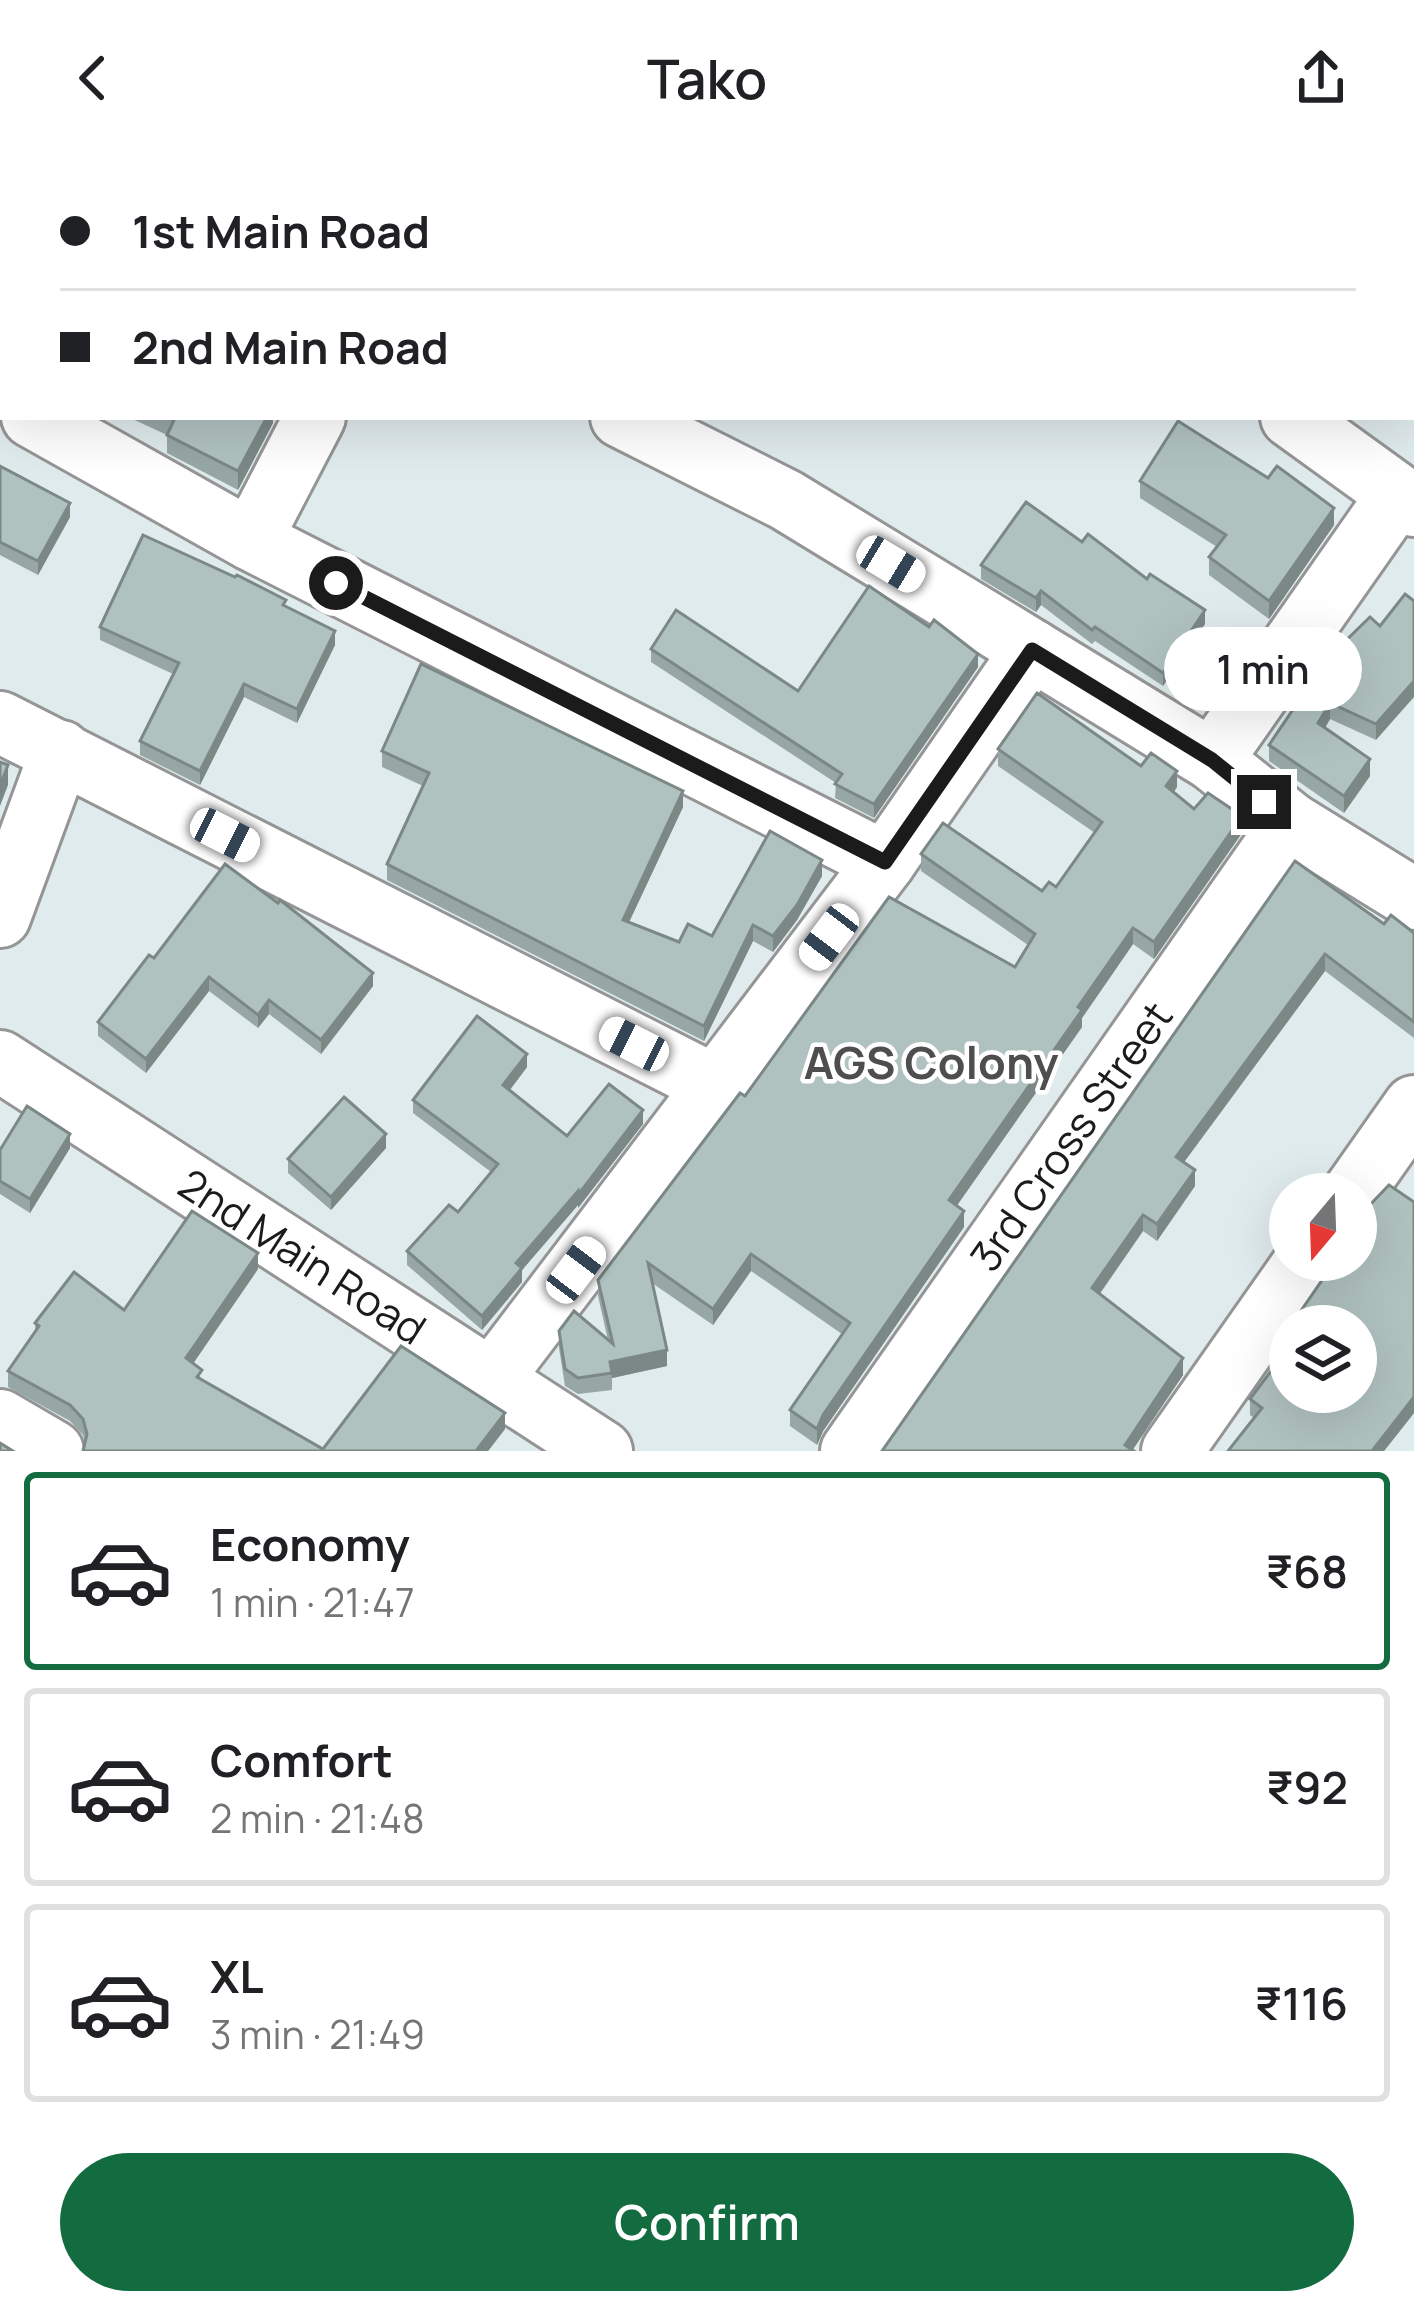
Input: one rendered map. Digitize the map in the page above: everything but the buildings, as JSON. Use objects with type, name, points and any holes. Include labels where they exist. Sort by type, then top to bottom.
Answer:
[{"type":"street","points":[[37,420],[251,540],[885,862]]},
{"type":"street","points":[[251,540],[313,420]]},
{"type":"street","points":[[626,420],[786,500],[1212,760],[1291,823],[1414,899]]},
{"type":"street","points":[[1212,760],[1405,501],[1295,420]]},
{"type":"street","points":[[491,1380],[885,862],[1032,650]]},
{"type":"street","points":[[0,722],[716,1086]]},
{"type":"street","points":[[0,917],[61,751]]},
{"type":"street","name":"3rd Cross Street","points":[[851,1451],[1291,823]]},
{"type":"street","name":"2nd Main Road","points":[[0,1061],[602,1451]]},
{"type":"street","points":[[1367,1173],[1414,1106]]},
{"type":"street","points":[[1172,1451],[1291,1281]]},
{"type":"street","points":[[0,1420],[53,1451]]},
{"type":"district","name":"AGS Colony","points":[[931,1063]]},
{"type":"route","points":[[336,583],[885,862],[1032,650],[1212,760],[1264,802]]}]
